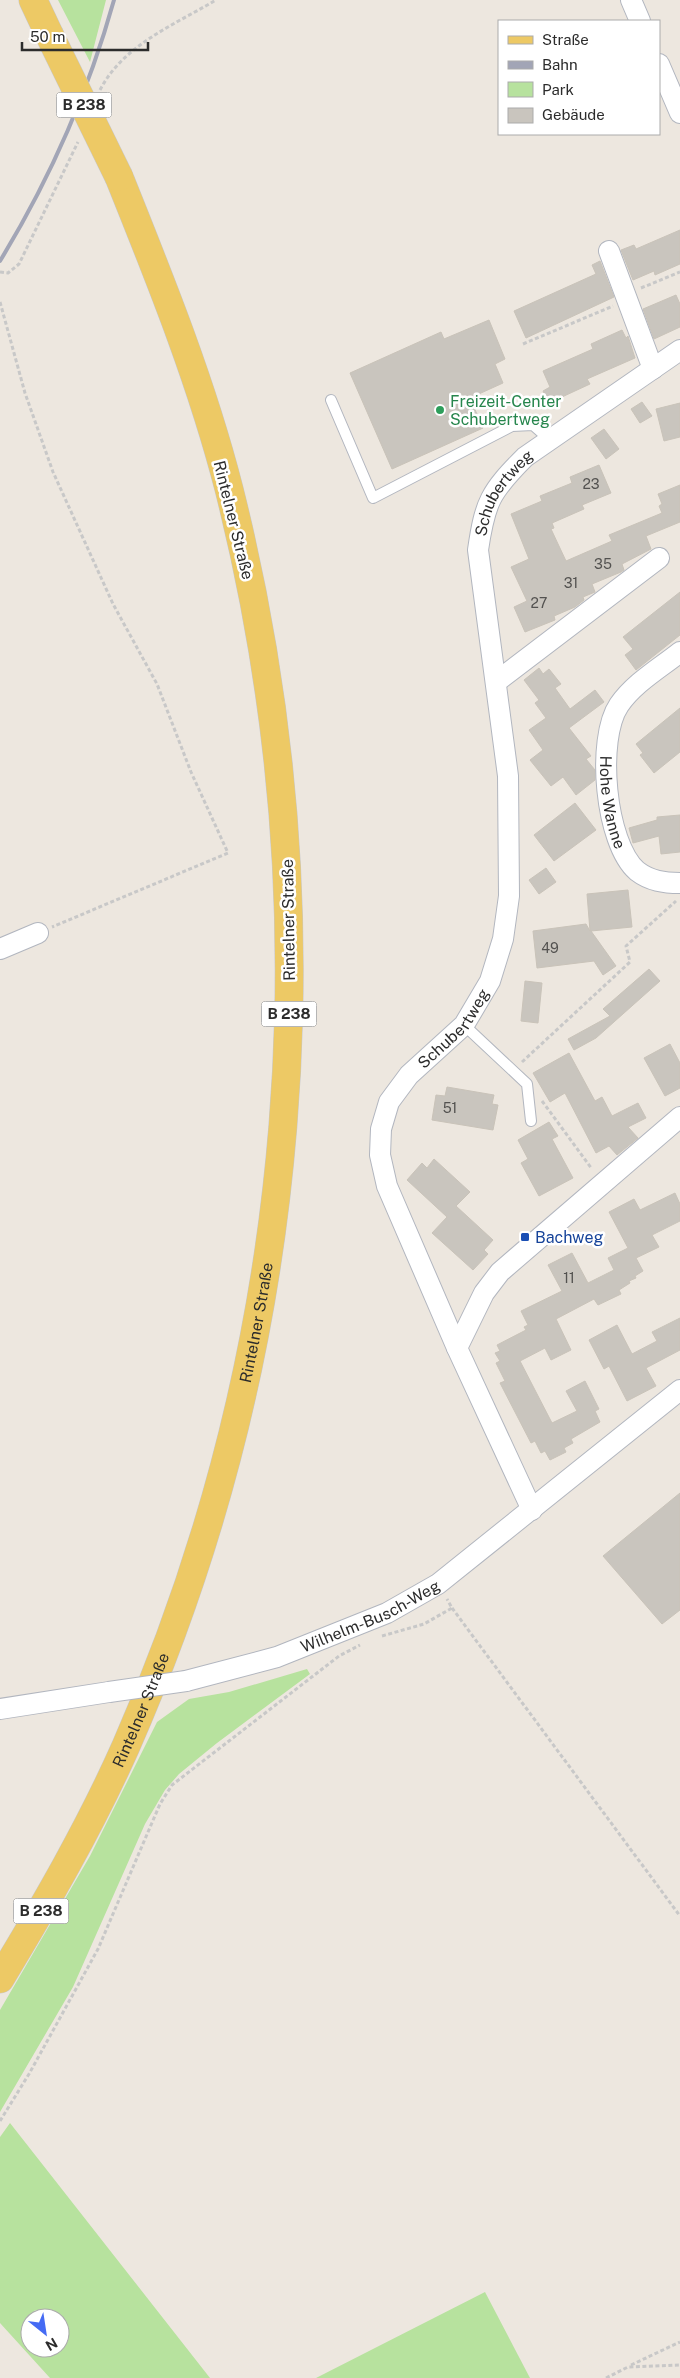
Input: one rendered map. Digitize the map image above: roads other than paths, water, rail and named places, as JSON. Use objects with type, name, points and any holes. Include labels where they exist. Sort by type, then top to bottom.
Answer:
[{"type":"main road","name":"Rintelner Straße","points":[[0,1979],[41,1910],[104,1794],[158,1669],[193,1573],[220,1483],[243,1396],[264,1287],[283,1136],[290,967],[288,873],[280,771],[268,678],[228,485],[188,359],[119,177],[33,0]]},
{"type":"street","points":[[631,0],[640,20]]},
{"type":"street","points":[[660,66],[680,113]]},
{"type":"street","points":[[609,251],[653,368]]},
{"type":"street","name":"Schubertweg","points":[[458,1348],[387,1186],[380,1155],[381,1129],[389,1102],[409,1075],[464,1025],[490,981],[502,939],[509,896],[508,776],[478,550],[486,504],[503,479],[524,457],[680,350]]},
{"type":"street","points":[[496,682],[659,558]]},
{"type":"street","name":"Hohe Wanne","points":[[680,652],[642,682],[619,705],[606,740],[606,778],[611,816],[624,854],[637,871],[657,882],[680,883]]},
{"type":"street","points":[[0,949],[38,933]]},
{"type":"street","points":[[532,1510],[458,1348],[484,1293],[500,1272],[680,1117]]},
{"type":"street","name":"Wilhelm-Busch-Weg","points":[[0,1709],[186,1681],[277,1657],[387,1613],[438,1584],[680,1390]]},
{"type":"lane","points":[[331,400],[373,498],[512,426],[533,425],[550,440]]},
{"type":"lane","points":[[464,1025],[527,1084],[531,1121]]},
{"type":"railway","points":[[0,261],[35,199],[66,135],[104,35],[114,0]]},
{"type":"place","name":"Freizeit-Center Schubertweg","points":[[440,410]]},
{"type":"place","name":"Bachweg","points":[[525,1237]]}]
